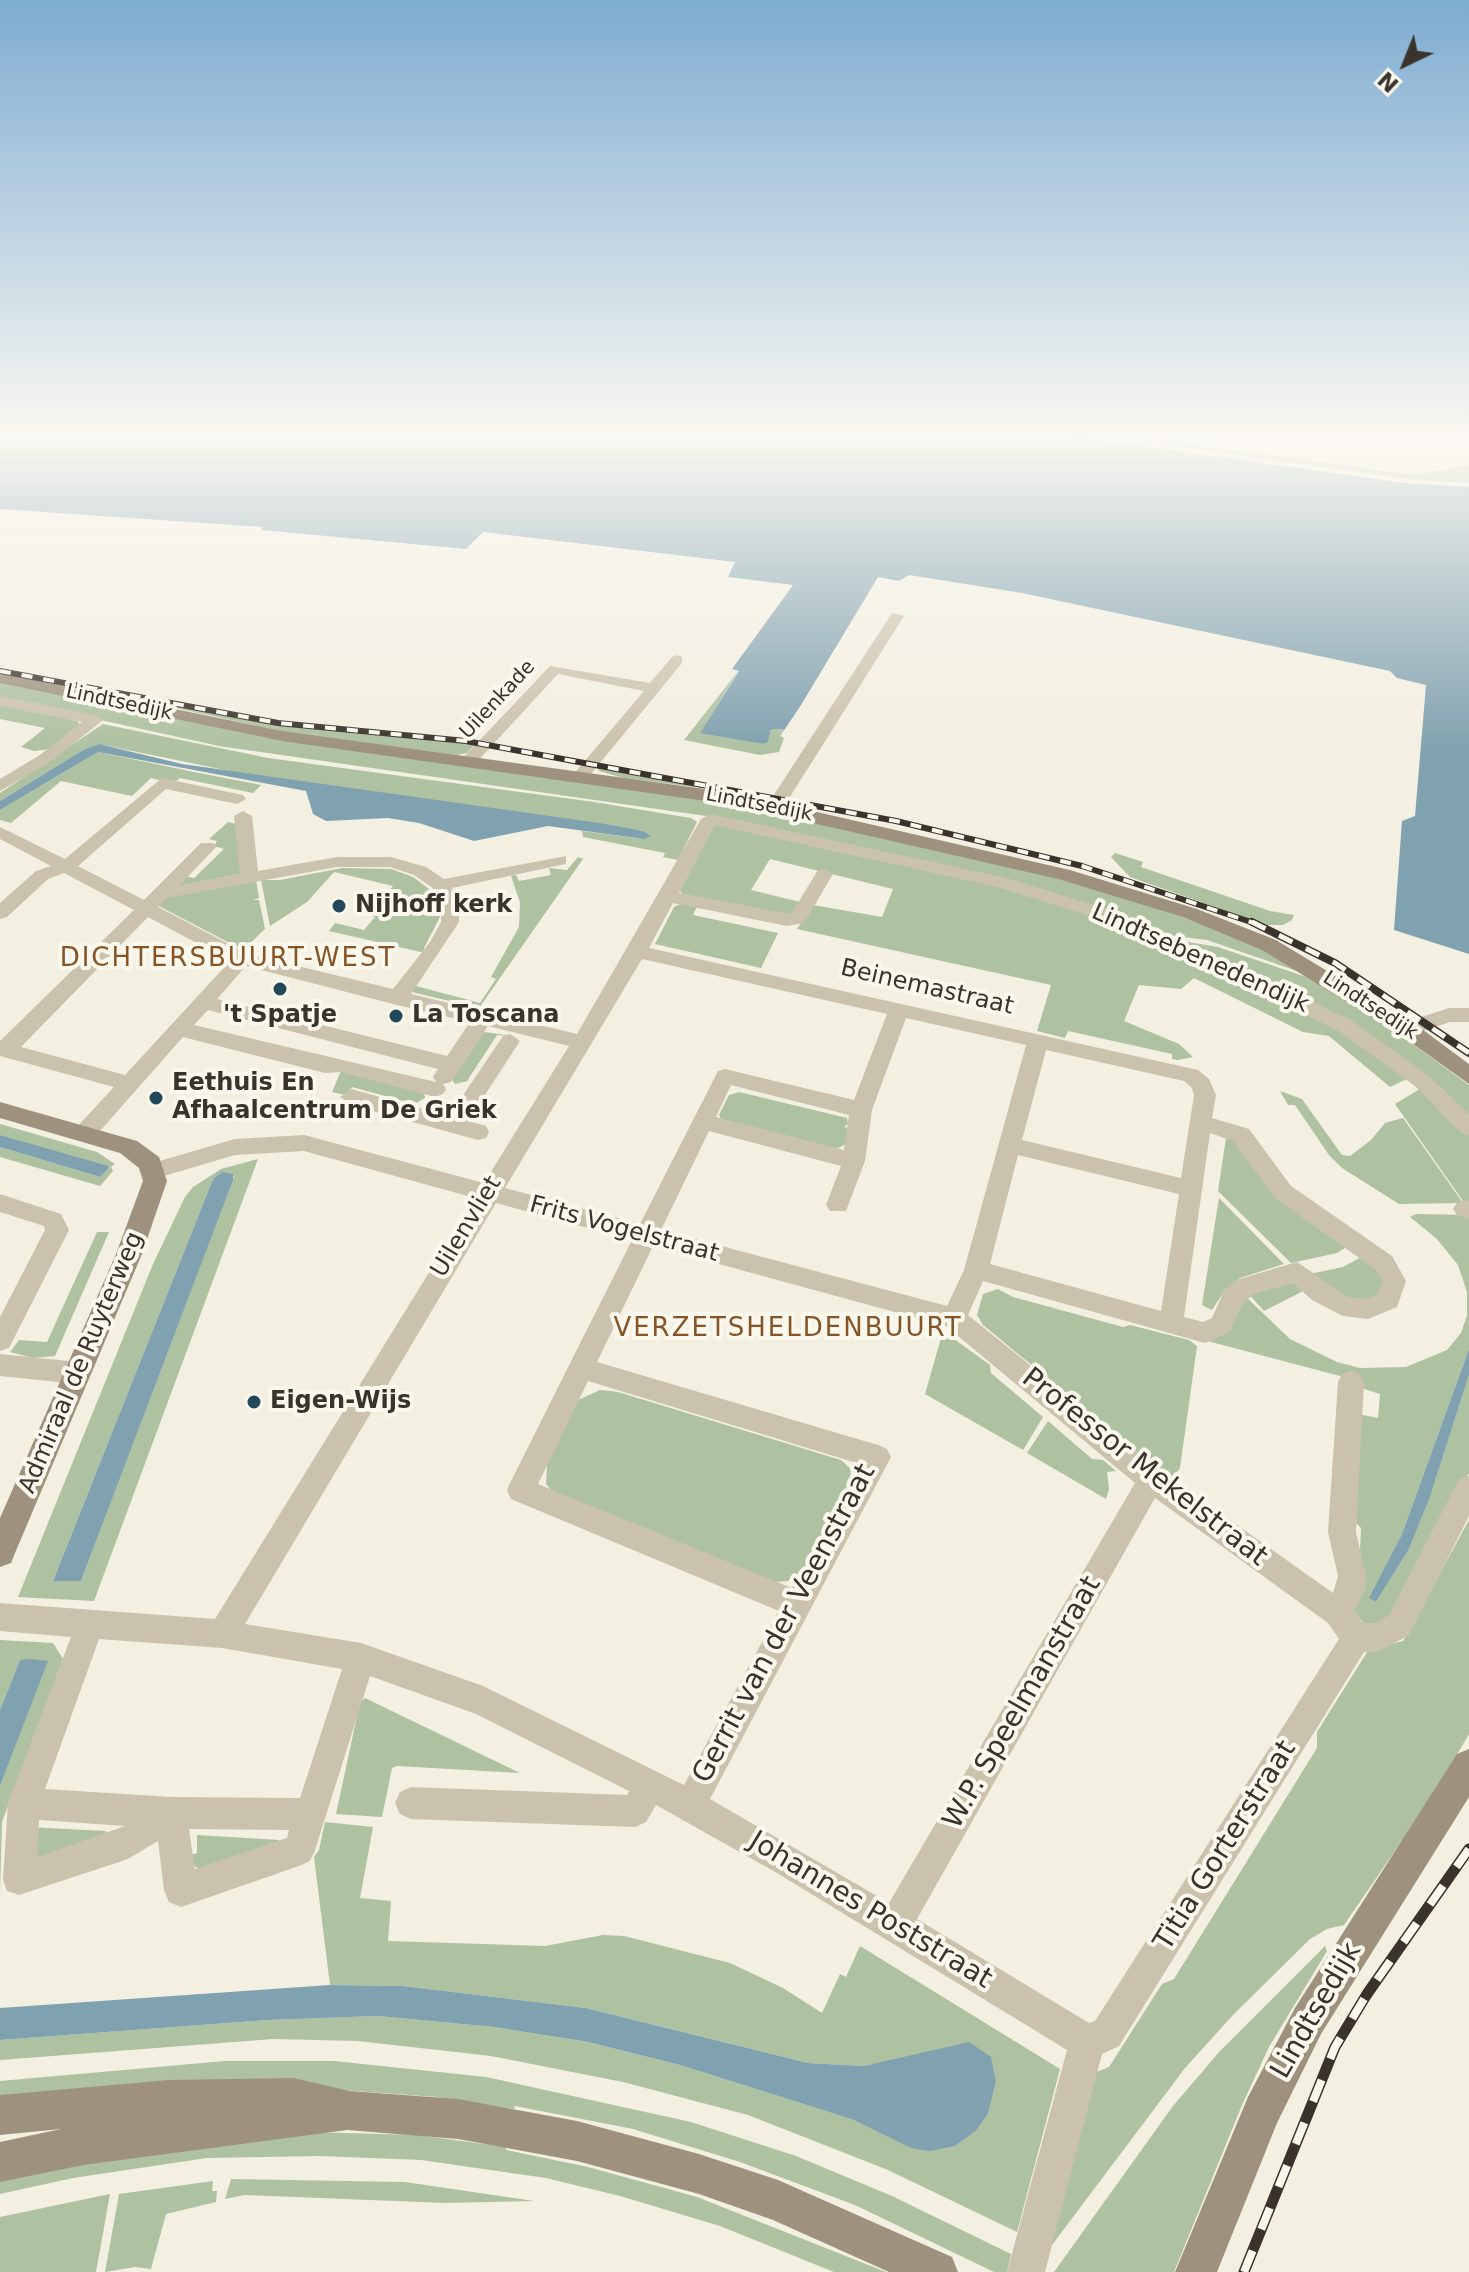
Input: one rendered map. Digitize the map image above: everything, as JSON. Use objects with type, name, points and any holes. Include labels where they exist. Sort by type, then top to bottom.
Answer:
[{"type":"main road","name":"Lindtsedijk","points":[[0,678],[242,730],[580,776],[775,807],[1022,864],[1190,913],[1287,954],[1407,1029],[1469,1076]]},
{"type":"main road","points":[[0,1110],[128,1147],[142,1155],[154,1171]]},
{"type":"main road","name":"Admiraal de Ruyterweg","points":[[0,1553],[146,1212],[155,1181],[154,1171]]},
{"type":"main road","name":"Lindtsedijk","points":[[1196,2272],[1262,2111],[1308,2021],[1469,1766]]},
{"type":"main road","points":[[0,2115],[169,2100],[293,2098],[350,2111],[431,2116],[509,2127],[577,2141],[699,2174],[778,2201],[937,2272]]},
{"type":"main road","points":[[0,2162],[83,2145],[293,2121],[350,2111]]},
{"type":"street","points":[[775,807],[897,616]]},
{"type":"street","points":[[580,776],[677,660]]},
{"type":"street","name":"Uilenkade","points":[[468,761],[555,669],[654,688]]},
{"type":"street","points":[[0,701],[95,720],[46,758],[0,786]]},
{"type":"street","points":[[0,913],[42,875],[64,867],[162,783],[240,808],[250,878]]},
{"type":"street","name":"Uilenvliet","points":[[222,1634],[486,1195],[637,952],[710,819]]},
{"type":"street","name":"Lindtsebenedendijk","points":[[710,819],[896,857],[1018,887],[1117,918],[1344,1025],[1422,1081],[1469,1127]]},
{"type":"street","points":[[0,832],[64,867],[153,902],[195,935],[242,959],[580,1042]]},
{"type":"street","points":[[2,1049],[207,847]]},
{"type":"street","points":[[153,902],[250,878],[337,862],[373,860],[409,866],[441,885],[450,903],[446,933],[397,998]]},
{"type":"street","points":[[441,885],[560,860]]},
{"type":"street","points":[[669,897],[787,920],[797,919],[824,874]]},
{"type":"street","name":"Beinemastraat","points":[[637,952],[1191,1075],[1201,1084],[1205,1095],[1201,1122]]},
{"type":"street","points":[[84,1134],[242,959]]},
{"type":"street","points":[[204,1002],[452,1065]]},
{"type":"street","points":[[838,1205],[854,1161],[861,1110],[899,1009]]},
{"type":"street","points":[[1407,1029],[1449,1015],[1469,1015]]},
{"type":"street","points":[[418,1116],[483,1018]]},
{"type":"street","points":[[180,1029],[325,1066],[341,1065],[476,1094]]},
{"type":"street","points":[[954,1318],[976,1270],[1038,1040]]},
{"type":"street","points":[[454,1125],[510,1041]]},
{"type":"street","points":[[2,1049],[131,1084]]},
{"type":"street","points":[[798,1605],[521,1490],[725,1076],[861,1110]]},
{"type":"street","points":[[351,1097],[478,1132]]},
{"type":"street","points":[[703,1122],[854,1161]]},
{"type":"street","points":[[976,1270],[1194,1332],[1214,1331],[1221,1325],[1233,1298],[1245,1287],[1297,1272],[1330,1300],[1355,1308],[1379,1306],[1393,1290],[1391,1272],[1384,1263],[1283,1192],[1241,1135],[1201,1122],[1171,1323]]},
{"type":"street","name":"Frits Vogelstraat","points":[[154,1171],[235,1147],[304,1143],[486,1195],[954,1318]]},
{"type":"street","points":[[1010,1145],[1189,1188]]},
{"type":"street","points":[[0,1203],[53,1220],[57,1230],[0,1341]]},
{"type":"street","name":"Professor Mekelstraat","points":[[954,1318],[1151,1480],[1347,1626]]},
{"type":"street","points":[[0,1365],[78,1373]]},
{"type":"street","name":"Gerrit van der Veenstraat","points":[[583,1369],[878,1457],[690,1805]]},
{"type":"street","points":[[1351,1382],[1342,1532],[1352,1576],[1347,1626],[1380,1637],[1399,1625],[1469,1488]]},
{"type":"street","name":"W.P. Speelmanstraat","points":[[895,1925],[1151,1480]]},
{"type":"street","name":"Johannes Poststraat","points":[[0,1617],[222,1634],[361,1658],[483,1701],[690,1805],[1087,2042]]},
{"type":"street","points":[[90,1624],[24,1803],[19,1879],[128,1843],[171,1813]]},
{"type":"street","name":"Titia Gorterstraat","points":[[1087,2042],[1107,2034],[1347,1626]]},
{"type":"street","points":[[171,1813],[181,1890],[299,1850],[361,1658]]},
{"type":"street","points":[[411,1803],[635,1811],[651,1783]]},
{"type":"street","points":[[24,1803],[171,1813],[310,1814]]},
{"type":"street","points":[[1026,2272],[1087,2042]]},
{"type":"green space","points":[[739,670],[701,732],[763,744],[768,741],[771,729],[785,729],[780,736],[784,738],[779,752],[760,755],[684,740]]},
{"type":"green space","points":[[0,682],[263,737],[707,799],[881,835],[1035,872],[1167,911],[1254,944],[1297,971],[1207,940],[1166,935],[1104,910],[720,818],[219,746],[0,698]]},
{"type":"green space","points":[[103,692],[308,728],[475,744],[467,753],[457,755],[294,734]]},
{"type":"green space","points":[[0,704],[80,724],[50,749],[34,751],[21,747],[45,728],[0,719]]},
{"type":"green space","points":[[103,724],[268,758],[594,802],[691,818],[697,822],[678,860],[663,857],[665,853],[583,837],[582,831],[644,839],[643,831],[235,772],[103,745],[83,750],[0,801],[0,793]]},
{"type":"green space","points":[[98,752],[261,785],[253,793],[180,778],[173,783],[151,778],[132,796],[61,781],[11,823],[0,820],[0,810]]},
{"type":"green space","points":[[597,765],[743,793],[624,778],[599,771]]},
{"type":"green space","points":[[228,822],[236,824],[245,873],[172,887],[183,876],[194,878],[224,849],[214,846],[217,841],[209,839]]},
{"type":"green space","points":[[720,824],[955,875],[1065,904],[1134,930],[1354,1038],[1409,1078],[1390,1087],[1329,1036],[1303,1032],[1194,978],[1181,989],[1139,985],[1124,1021],[1179,1044],[1193,1057],[1172,1059],[1172,1054],[1068,1031],[1065,1038],[1037,1031],[1051,985],[797,929],[813,905],[882,917],[893,889],[770,859],[751,890],[800,902],[793,915],[682,894],[680,891],[713,826]]},
{"type":"green space","points":[[1115,853],[1143,862],[1141,867],[1270,911],[1294,915],[1283,925],[1266,925],[1130,877],[1111,857]]},
{"type":"green space","points":[[578,857],[583,859],[479,1008],[412,992],[416,986],[480,1003],[496,979],[491,977],[519,927],[520,902],[511,876],[516,875],[519,881],[551,875],[549,868],[567,870]]},
{"type":"green space","points":[[342,868],[391,869],[413,877],[433,892],[440,917],[424,948],[425,953],[329,931],[335,923],[364,930],[385,900],[390,900],[392,893],[388,892],[393,886],[334,872],[307,902],[270,926],[261,880],[280,880]]},
{"type":"green space","points":[[256,880],[259,898],[253,900],[259,900],[265,929],[243,950],[155,904],[165,897]]},
{"type":"green space","points":[[680,904],[697,907],[693,915],[778,933],[761,968],[655,944],[674,907]]},
{"type":"green space","points":[[1176,940],[1218,947],[1321,982],[1345,995],[1469,1085],[1469,1120],[1418,1073]]},
{"type":"green space","points":[[484,1032],[514,1036],[497,1035],[467,1081],[455,1084],[452,1080]]},
{"type":"green space","points":[[341,1071],[424,1093],[425,1098],[414,1104],[352,1087],[346,1095],[332,1092]]},
{"type":"green space","points":[[1423,1087],[1469,1135],[1469,1201],[1463,1201],[1395,1104]]},
{"type":"green space","points":[[1280,1091],[1302,1099],[1342,1155],[1350,1156],[1371,1140],[1385,1123],[1403,1118],[1463,1203],[1399,1204],[1342,1168],[1329,1155],[1295,1105],[1288,1105]]},
{"type":"green space","points":[[739,1092],[847,1118],[848,1124],[844,1127],[848,1128],[846,1144],[836,1149],[721,1119],[719,1115],[729,1095]]},
{"type":"green space","points":[[0,1124],[97,1152],[115,1164],[111,1167],[113,1171],[100,1186],[0,1157],[0,1147],[100,1177],[108,1169],[0,1135]]},
{"type":"green space","points":[[1227,1131],[1240,1139],[1353,1243],[1337,1253],[1291,1263],[1218,1191]]},
{"type":"green space","points":[[258,1159],[94,1601],[18,1597],[153,1264],[185,1197],[193,1187],[221,1169]],"holes":[[[234,1176],[81,1581],[53,1581],[213,1179]]]},
{"type":"green space","points":[[1219,1198],[1284,1264],[1240,1278],[1225,1290],[1212,1310],[1202,1305]]},
{"type":"green space","points":[[1416,1214],[1469,1215],[1469,1349],[1402,1534],[1370,1598],[1376,1602],[1409,1549],[1429,1500],[1469,1375],[1469,1473],[1393,1621],[1367,1627],[1350,1607],[1358,1596],[1361,1528],[1349,1516],[1358,1414],[1378,1418],[1380,1394],[1358,1387],[1355,1380],[1200,1339],[1244,1295],[1290,1339],[1337,1362],[1360,1368],[1406,1367],[1447,1350],[1461,1333],[1467,1316],[1467,1292],[1458,1265],[1437,1239],[1410,1217]]},
{"type":"green space","points":[[97,1232],[109,1232],[55,1356],[33,1358],[10,1352],[19,1340],[47,1342]]},
{"type":"green space","points":[[1363,1256],[1381,1265],[1385,1296],[1353,1304],[1305,1275],[1343,1267]]},
{"type":"green space","points":[[1285,1279],[1309,1288],[1264,1311],[1247,1292]]},
{"type":"green space","points":[[998,1289],[1013,1297],[1123,1327],[1130,1325],[1189,1340],[1197,1346],[1180,1468],[1171,1480],[983,1325],[977,1315],[983,1294]]},
{"type":"green space","points":[[943,1331],[990,1365],[991,1373],[1043,1417],[1023,1450],[925,1394]]},
{"type":"green space","points":[[600,1390],[618,1392],[841,1460],[851,1469],[850,1481],[802,1571],[788,1581],[775,1582],[555,1494],[546,1484],[547,1464],[576,1401]]},
{"type":"green space","points":[[1048,1421],[1092,1459],[1103,1460],[1116,1471],[1107,1472],[1109,1489],[1106,1499],[1027,1453]]},
{"type":"green space","points":[[1469,1520],[1469,1734],[1432,1797],[1344,1925],[1327,1929],[1310,1939],[1233,2015],[1185,2068],[1046,2253],[1092,2074],[1109,2067],[1162,1984],[1174,1979],[1317,1748],[1317,1732],[1369,1649],[1403,1641]]},
{"type":"green space","points":[[0,1640],[53,1643],[63,1659],[2,1822],[0,1894],[0,1786],[47,1661],[20,1660],[0,1710]]},
{"type":"green space","points":[[365,1698],[520,1773],[397,1766],[392,1768],[382,1817],[336,1814],[360,1702]]},
{"type":"green space","points":[[325,1822],[373,1827],[360,1898],[391,1901],[388,1941],[545,1946],[603,1935],[624,1936],[730,1963],[783,1988],[822,2013],[840,1974],[846,1977],[860,1946],[1060,2069],[1017,2232],[888,2170],[748,2115],[623,2082],[491,2056],[358,2041],[273,2039],[0,2060],[0,2040],[268,2020],[378,2016],[494,2027],[588,2042],[680,2065],[854,2120],[955,2146],[976,2131],[988,2114],[996,2082],[884,2062],[864,2066],[808,2063],[586,2008],[403,1986],[330,1985],[314,1857],[319,1850]]},
{"type":"green space","points":[[28,1827],[106,1831],[103,1842],[31,1859]]},
{"type":"green space","points":[[197,1835],[279,1840],[278,1845],[200,1870],[192,1864],[190,1855],[197,1853]]},
{"type":"green space","points":[[1325,1946],[1327,1951],[1269,2047],[1242,2105],[1174,2272],[1054,2272],[1173,2106],[1220,2051]]},
{"type":"green space","points":[[225,2061],[334,2061],[486,2077],[691,2122],[796,2156],[892,2196],[1011,2254],[1007,2272],[994,2272],[855,2205],[740,2162],[633,2129],[515,2106],[514,2109],[437,2097],[315,2088],[0,2109],[0,2081]]},
{"type":"green space","points":[[310,2132],[417,2135],[506,2147],[506,2150],[588,2167],[697,2197],[886,2272],[834,2272],[720,2226],[620,2196],[546,2178],[421,2160],[320,2156],[207,2158],[73,2178],[0,2194],[0,2176]]},
{"type":"green space","points":[[231,2179],[405,2182],[534,2201],[446,2203],[245,2195],[225,2199]]},
{"type":"green space","points":[[213,2181],[212,2191],[217,2191],[216,2202],[166,2214],[151,2269],[135,2267],[105,2272],[119,2194]]},
{"type":"green space","points":[[110,2194],[96,2272],[0,2272],[0,2217]]},
{"type":"water","points":[[369,540],[475,540],[466,549]]},
{"type":"water","points":[[550,540],[1469,540],[1469,954],[1394,930],[1402,821],[1415,816],[1426,685],[1397,678],[1390,671],[1022,593],[909,575],[899,581],[878,577],[785,729],[771,729],[768,742],[763,744],[700,733],[739,671],[732,669],[793,585],[728,577],[735,562]]},
{"type":"water","points":[[99,744],[182,764],[599,823],[643,831],[651,836],[644,839],[548,826],[474,841],[419,823],[388,818],[326,821],[313,814],[306,791],[98,752],[0,810],[0,801],[83,750]]},
{"type":"water","points":[[0,1135],[108,1166],[108,1169],[100,1177],[0,1147]]},
{"type":"water","points":[[222,1172],[233,1174],[233,1180],[81,1581],[53,1581],[213,1179]]},
{"type":"water","points":[[1469,1349],[1469,1375],[1429,1500],[1409,1549],[1376,1602],[1369,1598],[1402,1534]]},
{"type":"water","points":[[20,1660],[48,1661],[0,1786],[0,1710]]},
{"type":"water","points":[[330,1985],[403,1986],[586,2008],[808,2063],[864,2066],[969,2042],[991,2057],[996,2082],[988,2114],[976,2131],[955,2146],[930,2151],[911,2148],[854,2120],[680,2065],[588,2042],[494,2027],[378,2016],[268,2020],[0,2040],[0,2008]]},
{"type":"railway","points":[[0,671],[278,723],[466,741],[896,821],[1082,866],[1254,923]]},
{"type":"railway","points":[[1254,923],[1335,963],[1469,1053]]},
{"type":"railway","points":[[1244,2272],[1335,2047],[1367,1994],[1469,1849]]},
{"type":"place","name":"Nijhoff kerk","points":[[339,906]]},
{"type":"place","name":"'t Spatje","points":[[280,989]]},
{"type":"place","name":"La Toscana","points":[[396,1016]]},
{"type":"place","name":"Eethuis En Afhaalcentrum De Griek","points":[[156,1098]]},
{"type":"place","name":"Eigen-Wijs","points":[[254,1402]]},
{"type":"district","name":"DICHTERSBUURT-WEST","points":[[228,959]]},
{"type":"district","name":"VERZETSHELDENBUURT","points":[[788,1329]]}]
